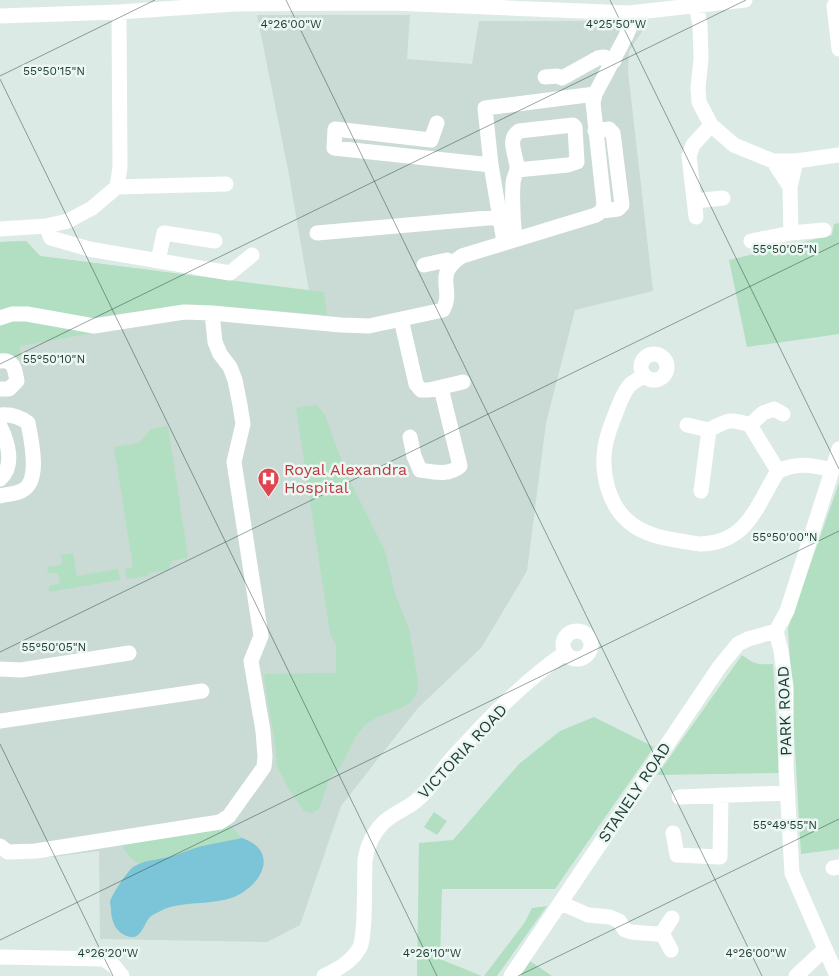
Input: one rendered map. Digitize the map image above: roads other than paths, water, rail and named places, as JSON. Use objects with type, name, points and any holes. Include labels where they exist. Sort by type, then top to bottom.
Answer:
[{"type":"street","points":[[0,16],[119,12],[234,4],[392,3],[629,13],[745,0]]},
{"type":"street","points":[[696,6],[700,33],[699,102],[711,125],[734,145],[773,161],[839,155]]},
{"type":"street","points":[[834,6],[839,49]]},
{"type":"street","points":[[0,229],[46,226],[68,221],[92,208],[117,186],[120,167],[119,12]]},
{"type":"street","points":[[602,211],[604,204],[595,130],[595,94],[614,61],[628,29],[629,13]]},
{"type":"street","points":[[545,77],[557,76],[562,78],[598,58],[604,57],[614,61]]},
{"type":"street","points":[[509,240],[499,216],[491,166],[485,108],[595,94]]},
{"type":"street","points":[[437,123],[431,140],[335,129],[334,148],[491,166]]},
{"type":"street","points":[[509,240],[513,218],[513,180],[517,170],[512,143],[515,134],[519,131],[573,125],[575,126],[577,162],[585,169],[600,167]]},
{"type":"street","points":[[696,217],[689,156],[693,144],[711,125]]},
{"type":"street","points":[[0,318],[12,314],[27,314],[94,326],[184,312],[212,312],[369,326],[443,310],[447,302],[445,277],[452,263],[462,256],[509,240],[596,215],[602,211],[618,209],[622,205],[613,133],[609,129],[595,130]]},
{"type":"street","points":[[791,234],[790,187],[796,160]]},
{"type":"street","points":[[773,161],[790,187]]},
{"type":"street","points":[[517,170],[568,165],[577,162]]},
{"type":"street","points":[[117,186],[226,184]]},
{"type":"street","points":[[694,201],[723,198]]},
{"type":"street","points":[[317,233],[499,216]]},
{"type":"street","points":[[46,226],[51,238],[89,248],[230,273],[252,255]]},
{"type":"street","points":[[751,241],[824,230]]},
{"type":"street","points":[[158,260],[164,233],[215,241]]},
{"type":"street","points":[[424,265],[447,260],[452,263]]},
{"type":"street","points":[[0,846],[8,852],[36,851],[220,822],[230,816],[264,767],[265,757],[262,731],[251,661],[261,636],[234,462],[234,454],[243,424],[235,380],[230,367],[220,354],[215,342],[212,312]]},
{"type":"street","points":[[401,319],[416,384],[421,390],[441,388],[463,382]]},
{"type":"street","points":[[0,361],[7,360],[14,365],[17,381],[9,389],[0,389]]},
{"type":"street","points":[[644,375],[630,385],[620,401],[608,430],[605,448],[607,483],[612,499],[628,522],[649,534],[700,544],[728,539],[742,530],[778,471],[790,466],[809,464],[833,470]]},
{"type":"street","points":[[410,437],[414,456],[420,470],[435,473],[455,471],[460,466],[441,388]]},
{"type":"street","points":[[750,425],[763,413],[774,409],[783,414]]},
{"type":"street","points":[[0,415],[12,414],[28,423],[34,457],[30,482],[27,487],[22,491],[0,496]]},
{"type":"street","points":[[687,425],[709,430],[725,421],[735,420],[750,425],[778,471]]},
{"type":"street","points":[[0,426],[5,435],[10,464],[6,474],[0,479]]},
{"type":"street","points":[[701,491],[709,430]]},
{"type":"street","points":[[776,631],[787,612],[839,449]]},
{"type":"street","name":"PARK ROAD","points":[[776,631],[786,687],[787,793],[792,873],[837,976]]},
{"type":"street","name":"STANELY ROAD","points":[[511,976],[720,666],[738,644],[776,631]]},
{"type":"street","points":[[0,669],[21,670],[112,662],[129,653]]},
{"type":"street","name":"VICTORIA ROAD","points":[[324,976],[346,971],[362,941],[365,860],[374,834],[382,824],[418,800],[453,757],[512,697],[540,670],[565,653]]},
{"type":"street","points":[[0,722],[202,691]]},
{"type":"street","points":[[679,797],[787,793]]},
{"type":"street","points":[[673,833],[677,855],[720,856],[721,795]]},
{"type":"street","points":[[561,902],[588,915],[610,917],[619,922],[625,930],[631,932],[662,933],[672,918]]},
{"type":"street","points":[[662,933],[671,950]]},
{"type":"street","points":[[796,976],[825,949]]},
{"type":"street","points":[[0,957],[104,960],[114,966],[122,976]]},
{"type":"water","points":[[242,838],[254,844],[261,851],[264,859],[263,868],[259,876],[244,892],[226,899],[167,908],[150,917],[140,933],[135,937],[122,934],[116,927],[112,919],[110,902],[120,883],[133,867],[202,846]]},
{"type":"place","name":"Royal Alexandra Hospital","points":[[268,497]]}]
